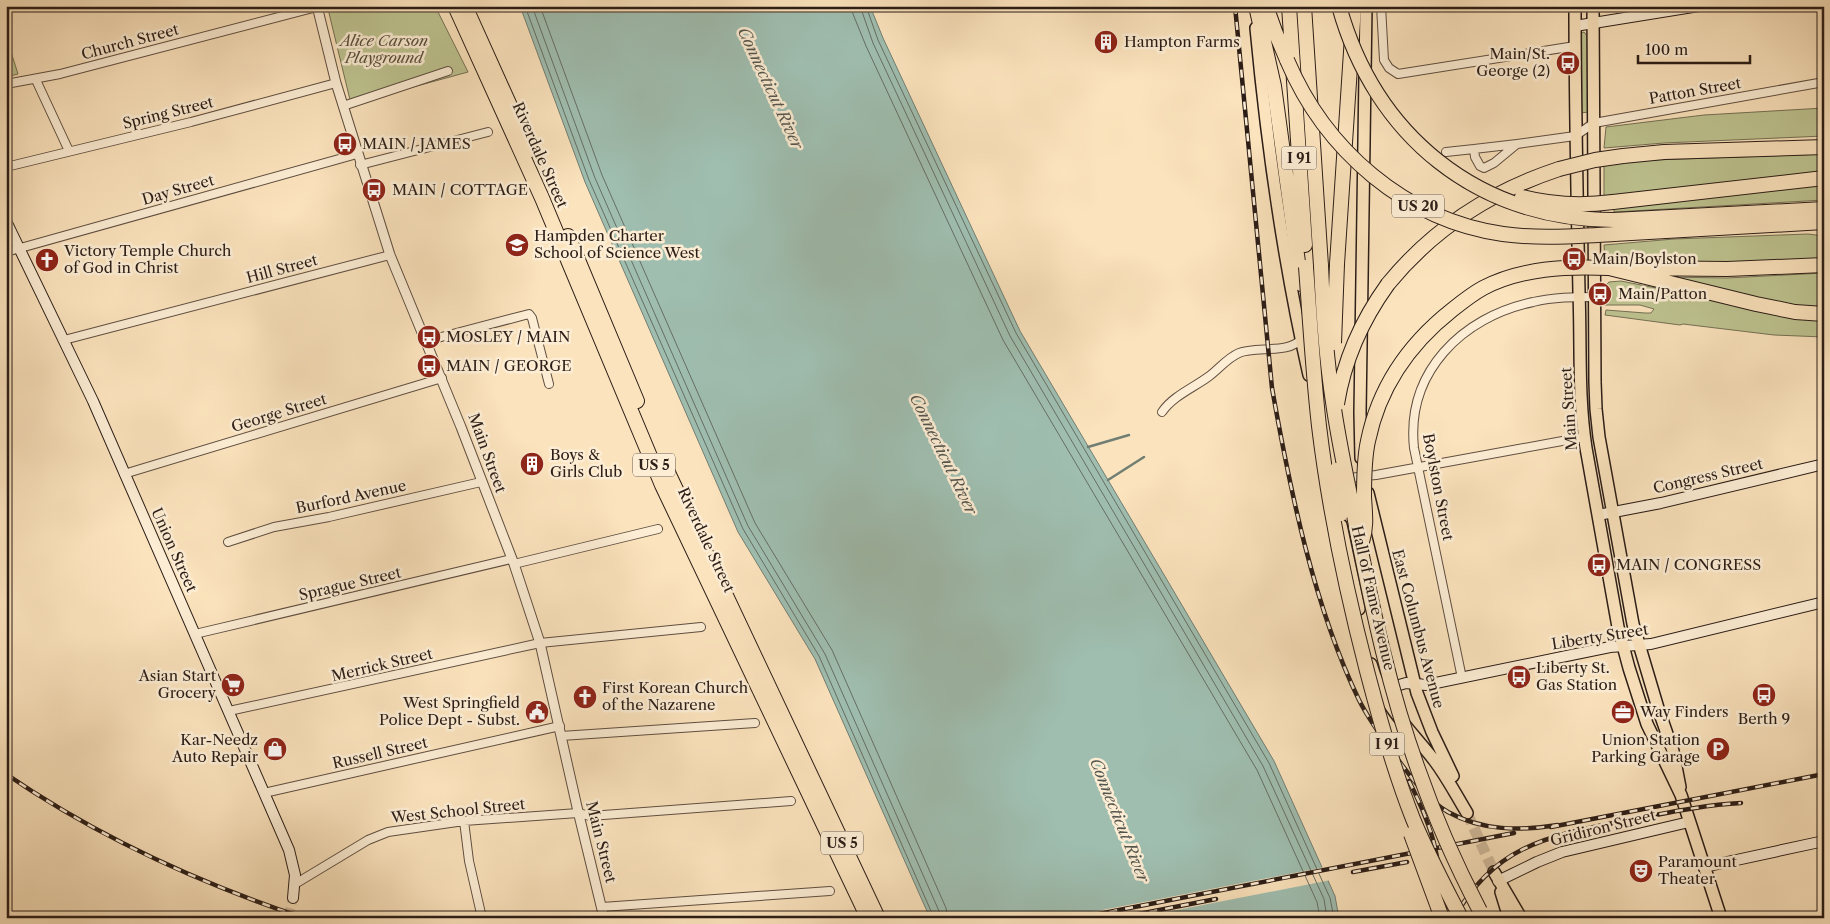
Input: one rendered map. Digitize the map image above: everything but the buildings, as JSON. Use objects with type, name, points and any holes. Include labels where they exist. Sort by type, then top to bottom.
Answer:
[{"type":"highway","name":"Riverdale Street","points":[[455,6],[542,198],[662,485],[868,918]]},
{"type":"highway","name":"Riverdale Street","points":[[465,6],[540,169],[668,475],[878,918]]},
{"type":"highway","points":[[1255,6],[1275,92],[1309,267]]},
{"type":"highway","name":"US 20","points":[[1266,6],[1276,34],[1305,98],[1336,142],[1376,179],[1416,205],[1460,223],[1501,234],[1542,237],[1614,227],[1824,209]]},
{"type":"highway","points":[[1273,6],[1279,34],[1288,60]]},
{"type":"highway","name":"I 91","points":[[1289,6],[1309,267],[1360,548],[1380,638],[1408,741],[1436,818],[1483,918]]},
{"type":"highway","name":"I 91","points":[[1304,6],[1309,267],[1306,342],[1322,453],[1341,560],[1372,690],[1395,768],[1424,844],[1461,918]]},
{"type":"highway","name":"US 20","points":[[1339,6],[1353,49],[1368,80],[1392,115],[1427,152],[1470,183],[1512,203],[1614,227],[1761,226],[1824,222]]},
{"type":"highway","points":[[1342,456],[1334,350],[1337,264],[1354,6]]},
{"type":"highway","points":[[1768,149],[1824,142]]},
{"type":"highway","points":[[1468,918],[1424,823],[1405,772],[1389,718],[1356,588],[1343,524],[1335,453],[1335,427],[1342,380],[1351,350],[1363,325],[1388,284],[1418,251],[1456,220],[1505,191],[1560,169],[1589,161],[1623,156],[1677,152],[1824,147]]},
{"type":"highway","points":[[1427,152],[1472,178],[1514,195],[1565,204],[1588,205],[1824,178]]},
{"type":"highway","points":[[1761,226],[1824,231]]},
{"type":"highway","points":[[1360,548],[1366,529],[1364,468],[1371,428],[1378,404],[1390,379],[1413,346],[1442,318],[1483,288],[1540,271],[1581,267],[1736,269],[1824,265]]},
{"type":"highway","points":[[1609,268],[1756,304],[1795,312],[1824,314]]},
{"type":"highway","points":[[1395,768],[1409,828],[1442,918]]},
{"type":"main road","name":"Hall of Fame Avenue","points":[[1255,6],[1262,94],[1285,258],[1306,342],[1340,520],[1368,650],[1378,684],[1386,702],[1438,765],[1467,813]]},
{"type":"main road","name":"East Columbus Avenue","points":[[1366,6],[1360,413],[1361,460],[1415,684],[1426,718],[1460,792],[1467,813]]},
{"type":"main road","name":"Main Street","points":[[1575,6],[1575,136],[1584,437],[1623,646],[1644,718],[1681,795]]},
{"type":"main road","name":"Main Street","points":[[1593,6],[1596,409],[1638,645],[1673,751],[1681,795],[1689,822],[1721,918]]},
{"type":"main road","points":[[1575,26],[1699,6]]},
{"type":"main road","name":"Union Street","points":[[6,221],[64,340],[229,711],[292,859],[295,875],[293,898]]},
{"type":"main road","name":"Congress Street","points":[[1598,515],[1661,503],[1824,464]]},
{"type":"main road","points":[[1340,520],[1344,511],[1353,505],[1364,505],[1372,510]]},
{"type":"main road","name":"Liberty Street","points":[[1378,684],[1396,686],[1406,683],[1426,685],[1610,647],[1651,644],[1824,602]]},
{"type":"main road","name":"Gridiron Street","points":[[1496,876],[1562,852],[1689,822]]},
{"type":"main road","points":[[1704,867],[1824,842]]},
{"type":"main road","points":[[1496,876],[1509,918]]},
{"type":"main road","points":[[1496,876],[1521,918]]},
{"type":"street","points":[[1381,6],[1384,60],[1393,72],[1405,74],[1575,46]]},
{"type":"street","name":"Church Street","points":[[6,84],[36,80],[317,7]]},
{"type":"street","name":"Main Street","points":[[317,7],[336,83],[360,165],[390,255],[442,378],[512,561],[540,643],[604,918]]},
{"type":"street","points":[[343,106],[448,71]]},
{"type":"street","points":[[36,80],[69,151]]},
{"type":"street","name":"Patton Street","points":[[1575,136],[1594,123],[1824,82]]},
{"type":"street","name":"Spring Street","points":[[6,167],[191,122],[336,83]]},
{"type":"street","points":[[360,165],[488,132]]},
{"type":"street","points":[[1446,152],[1575,136]]},
{"type":"street","points":[[1474,148],[1477,161],[1484,168],[1494,163],[1517,144]]},
{"type":"street","name":"Day Street","points":[[6,252],[357,154]]},
{"type":"street","name":"Hill Street","points":[[64,340],[390,255]]},
{"type":"street","name":"Boylston Street","points":[[1462,678],[1413,437],[1416,404],[1421,388],[1430,371],[1447,349],[1479,323],[1510,309],[1544,300],[1595,297]]},
{"type":"street","points":[[426,342],[529,314],[532,318],[548,384]]},
{"type":"street","points":[[1162,412],[1171,402],[1202,382],[1235,355],[1243,352],[1292,346],[1306,342]]},
{"type":"street","name":"George Street","points":[[124,474],[442,378]]},
{"type":"street","points":[[1333,482],[1584,437]]},
{"type":"street","name":"Burford Avenue","points":[[228,542],[274,527],[329,517],[481,482]]},
{"type":"street","name":"Sprague Street","points":[[195,634],[512,561],[658,530]]},
{"type":"street","name":"Merrick Street","points":[[229,711],[540,643],[701,628]]},
{"type":"street","points":[[561,736],[755,723]]},
{"type":"street","name":"Russell Street","points":[[264,793],[560,726]]},
{"type":"street","name":"West School Street","points":[[295,884],[379,834],[399,829],[578,812],[590,816],[791,801]]},
{"type":"street","points":[[464,822],[469,861],[482,918]]},
{"type":"street","points":[[602,907],[830,891]]},
{"type":"green space","name":"Alice Carson Playground","points":[[338,6],[435,6],[468,72],[351,104],[328,9]]},
{"type":"green space","points":[[1584,32],[1588,37],[1589,112],[1580,113],[1579,37]]},
{"type":"green space","points":[[6,36],[18,74],[6,77]]},
{"type":"green space","points":[[1824,108],[1824,136],[1664,143],[1604,148],[1606,127],[1704,115]]},
{"type":"green space","points":[[1824,154],[1824,174],[1604,197],[1604,166],[1625,161]]},
{"type":"green space","points":[[1824,183],[1824,200],[1614,212],[1614,207]]},
{"type":"green space","points":[[1808,234],[1824,236],[1824,258],[1750,263],[1605,262],[1604,245],[1674,239]]},
{"type":"green space","points":[[1824,273],[1824,309],[1792,306],[1666,277],[1727,278]]},
{"type":"green space","points":[[1621,281],[1761,309],[1824,318],[1824,337],[1774,335],[1605,315],[1606,310],[1651,313],[1654,309],[1640,305],[1605,305],[1604,287],[1609,282]]},
{"type":"water","name":"Connecticut River","points":[[520,6],[870,6],[883,38],[1020,331],[1274,761],[1335,896],[1339,918],[930,918],[815,659],[738,532],[585,182]]},
{"type":"pier","points":[[1325,867],[1331,880],[1136,918],[1061,918]]},
{"type":"waterway","points":[[1088,447],[1129,435]]},
{"type":"waterway","points":[[1108,480],[1144,457]]},
{"type":"tunnel","points":[[1467,813],[1494,872]]},
{"type":"tunnel","points":[[288,918],[293,898]]},
{"type":"railway","points":[[1235,6],[1272,388],[1305,547],[1316,587],[1343,664],[1359,700],[1376,729],[1413,780],[1440,807],[1461,818],[1488,826],[1515,829],[1558,825]]},
{"type":"railway","points":[[6,774],[77,818],[150,856],[226,890],[304,918]]},
{"type":"railway","points":[[1551,827],[1824,774]]},
{"type":"railway","points":[[1409,781],[1425,815],[1435,847],[1439,881],[1437,918]]},
{"type":"railway","points":[[1454,918],[1470,893],[1488,873],[1507,858],[1550,838],[1628,820],[1684,810],[1741,803]]},
{"type":"railway","points":[[1078,918],[1514,833]]},
{"type":"railway","points":[[1353,872],[1407,862]]},
{"type":"railway","points":[[1118,918],[1216,899]]},
{"type":"place","name":"Hampton Farms","points":[[1106,42]]},
{"type":"place","name":"Main/St. George (2)","points":[[1568,63]]},
{"type":"place","name":"MAIN / JAMES","points":[[345,144]]},
{"type":"place","name":"MAIN / COTTAGE","points":[[374,190]]},
{"type":"place","name":"Hampden Charter School of Science West","points":[[517,245]]},
{"type":"place","name":"Main/Boylston","points":[[1574,259]]},
{"type":"place","name":"Victory Temple Church of God in Christ","points":[[47,260]]},
{"type":"place","name":"Main/Patton","points":[[1600,294]]},
{"type":"place","name":"MOSLEY / MAIN","points":[[429,337]]},
{"type":"place","name":"MAIN / GEORGE","points":[[429,366]]},
{"type":"place","name":"Boys & Girls Club","points":[[532,464]]},
{"type":"place","name":"MAIN / CONGRESS","points":[[1599,565]]},
{"type":"place","name":"Liberty St. Gas Station","points":[[1519,677]]},
{"type":"place","name":"Asian Start Grocery","points":[[233,685]]},
{"type":"place","name":"Berth 9","points":[[1764,695]]},
{"type":"place","name":"First Korean Church of the Nazarene","points":[[585,697]]},
{"type":"place","name":"West Springfield Police Dept - Subst.","points":[[537,712]]},
{"type":"place","name":"Way Finders","points":[[1623,712]]},
{"type":"place","name":"Kar-Needz Auto Repair","points":[[275,749]]},
{"type":"place","name":"Union Station Parking Garage","points":[[1718,749]]},
{"type":"place","name":"Paramount Theater","points":[[1641,871]]}]
